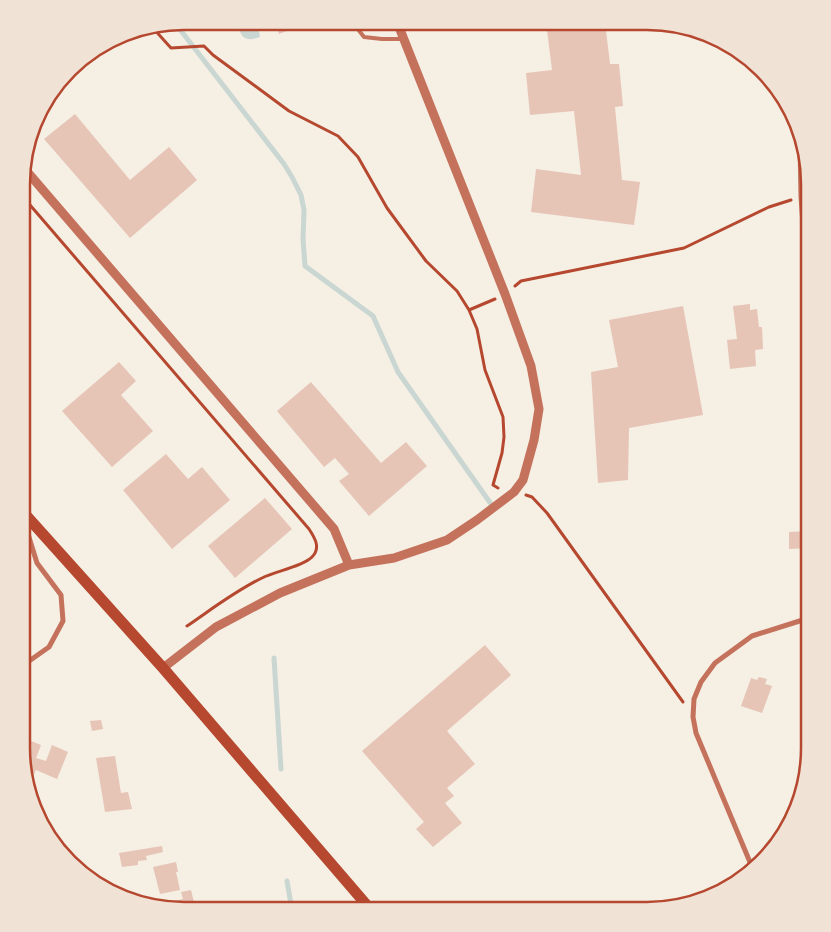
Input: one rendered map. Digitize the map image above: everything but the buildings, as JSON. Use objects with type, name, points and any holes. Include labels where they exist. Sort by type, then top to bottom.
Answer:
[{"type":"main road","points":[[30,520],[163,668],[364,902]]},
{"type":"street","points":[[163,668],[216,627],[280,593],[350,565],[394,558],[447,540],[514,492],[523,480],[534,440],[538,408],[531,366],[505,294],[400,30]]},
{"type":"street","points":[[800,171],[801,197]]},
{"type":"street","points":[[30,175],[334,529],[350,565]]},
{"type":"street","points":[[30,540],[37,563],[61,596],[63,621],[49,647],[30,660]]},
{"type":"street","points":[[750,862],[696,733],[693,717],[694,699],[701,682],[716,663],[752,636],[801,621]]},
{"type":"lane","points":[[359,30],[364,37],[404,39]]},
{"type":"path","points":[[157,33],[171,48],[204,46],[213,55],[290,111],[338,136],[358,156],[387,208],[426,261],[457,291],[469,310],[477,329],[485,370],[503,417],[504,436],[502,453],[493,485],[500,489],[532,497],[547,513],[693,717]]},
{"type":"path","points":[[469,310],[505,294],[521,281],[684,248],[769,207],[801,197]]},
{"type":"path","points":[[30,205],[310,529],[315,539],[317,546],[316,552],[312,557],[247,586],[187,626]]},
{"type":"shaded area","points":[[259,30],[260,37],[246,39],[239,31]]},
{"type":"waterway","points":[[180,30],[292,177],[301,195],[304,210],[303,239],[305,266],[373,316],[398,372],[491,504]]},
{"type":"waterway","points":[[274,658],[281,769]]},
{"type":"waterway","points":[[287,881],[291,902]]}]
